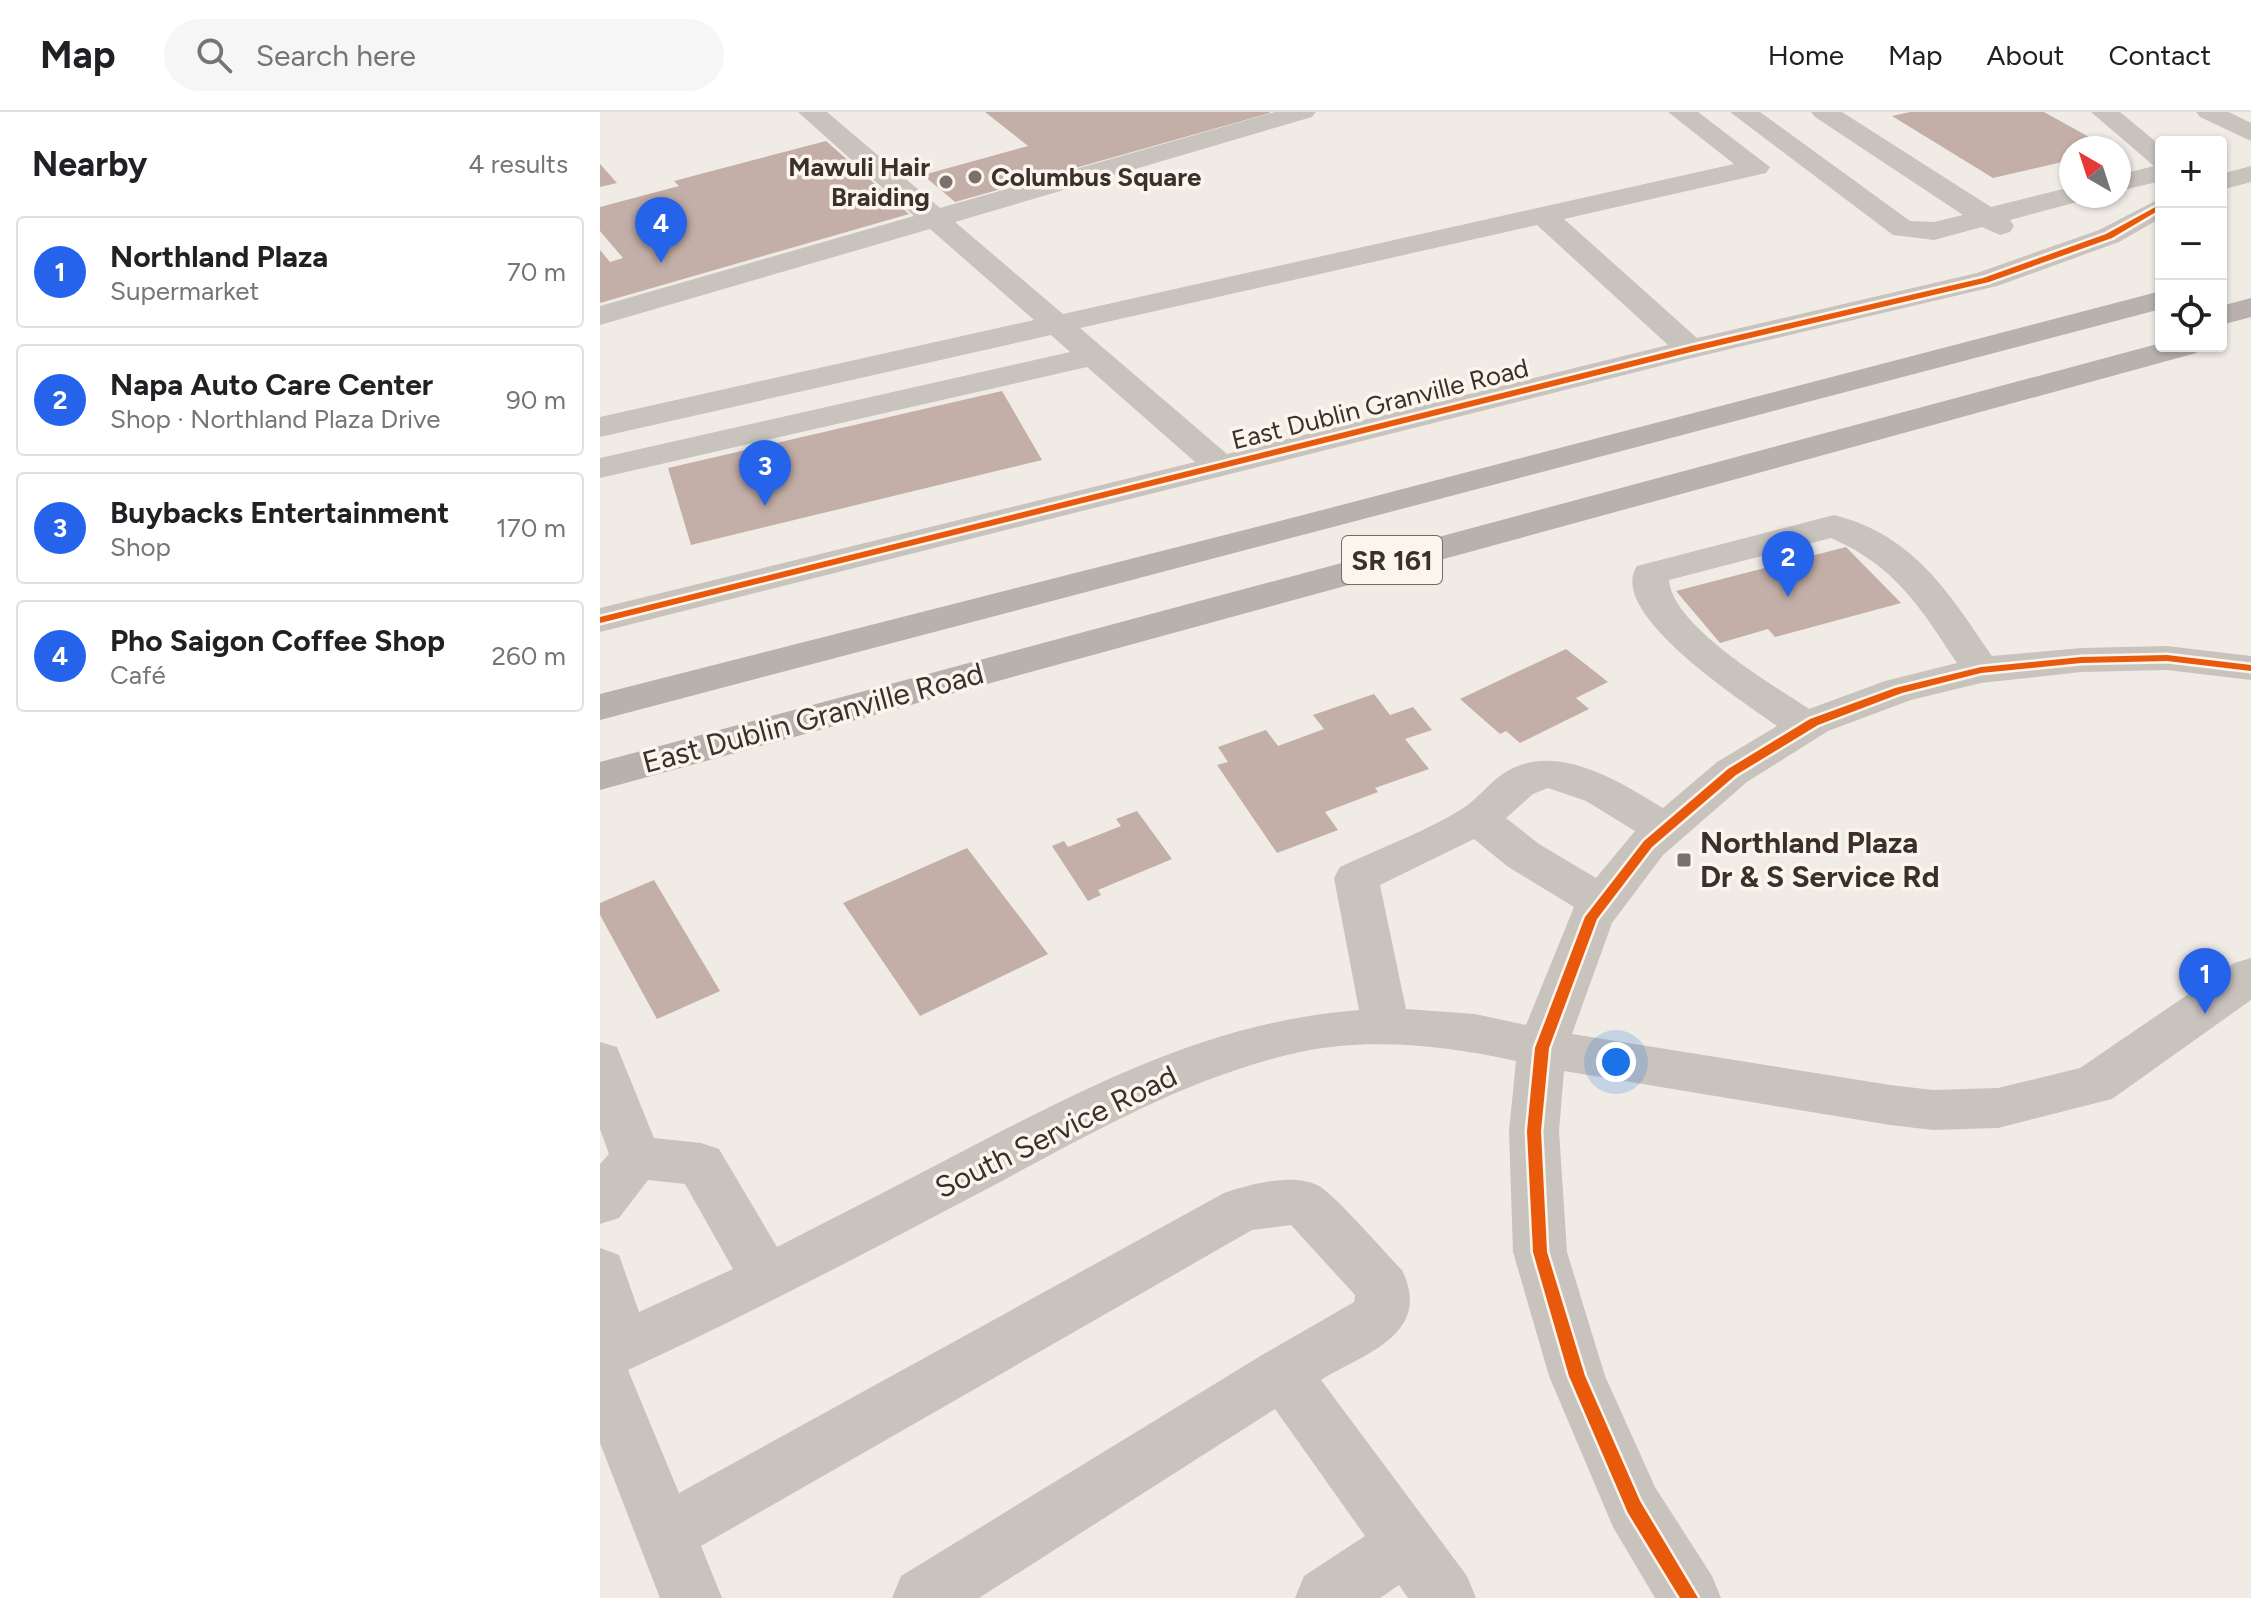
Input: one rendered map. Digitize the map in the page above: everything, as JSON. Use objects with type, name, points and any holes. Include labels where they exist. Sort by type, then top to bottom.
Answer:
[{"type":"main road","name":"East Dublin Granville Road","points":[[600,707],[1320,522],[2155,302]]},
{"type":"main road","points":[[2227,314],[2251,307]]},
{"type":"main road","points":[[2227,334],[2251,328]]},
{"type":"main road","points":[[1928,415],[2155,337]]},
{"type":"main road","name":"East Dublin Granville Road","points":[[600,776],[2163,352]]},
{"type":"street","points":[[811,112],[1221,466]]},
{"type":"street","points":[[600,316],[1303,112]]},
{"type":"street","points":[[600,427],[1756,167],[1681,112]]},
{"type":"street","points":[[1743,112],[1903,229],[1934,231],[2059,198]]},
{"type":"street","points":[[1824,112],[1983,218],[2059,256]]},
{"type":"street","points":[[2104,112],[2155,155]]},
{"type":"street","points":[[2209,112],[2251,133]]},
{"type":"street","points":[[2131,180],[2155,174]]},
{"type":"street","points":[[2227,180],[2251,174]]},
{"type":"street","name":"East Dublin Granville Road","points":[[600,620],[1691,349],[1986,280],[2109,236],[2158,208]]},
{"type":"street","points":[[1543,215],[1691,349]]},
{"type":"street","points":[[600,468],[1092,356]]},
{"type":"street","points":[[1806,727],[1727,671],[1677,628],[1652,595],[1650,574],[1834,526],[1873,543],[1910,571],[1935,601],[1981,670]]},
{"type":"street","points":[[1690,1598],[1634,1507],[1577,1376],[1540,1252],[1534,1131],[1542,1048],[1591,917],[1648,844],[1732,772],[1806,727],[1899,690],[1981,670],[2081,660],[2167,658],[2251,668]]},
{"type":"street","points":[[1386,1026],[1356,878],[1478,819],[1533,776],[1564,776],[1665,829]]},
{"type":"street","points":[[1478,819],[1523,855],[1602,903]]},
{"type":"street","name":"South Service Road","points":[[607,1357],[1126,1091],[1214,1057],[1302,1033],[1386,1026],[1475,1033],[1542,1048],[1890,1105],[1933,1110],[1998,1108],[2094,1085],[2251,976]]},
{"type":"street","points":[[600,1061],[620,1140],[600,1202]]},
{"type":"street","points":[[620,1140],[701,1164],[766,1278]]},
{"type":"street","points":[[664,1534],[1243,1209],[1302,1202],[1383,1287],[1381,1315],[1282,1373],[923,1598]]},
{"type":"street","points":[[600,1272],[607,1357],[664,1534],[691,1598]]},
{"type":"street","points":[[1282,1373],[1445,1598]]},
{"type":"street","points":[[1326,1598],[1407,1544]]},
{"type":"building","points":[[985,112],[1270,113],[955,202],[923,175],[1028,146]]},
{"type":"building","points":[[1910,112],[2044,112],[2087,136],[2059,136],[2059,163],[1993,178],[1892,116]]},
{"type":"building","points":[[826,141],[909,214],[600,303],[600,250],[610,262],[623,258],[600,231],[600,207],[679,186],[674,181]]},
{"type":"building","points":[[600,164],[617,183],[600,187]]},
{"type":"building","points":[[1002,391],[1042,460],[691,545],[668,468]]},
{"type":"building","points":[[1846,547],[1901,603],[1775,637],[1768,629],[1720,643],[1676,591]]},
{"type":"building","points":[[1566,649],[1608,682],[1576,698],[1589,709],[1520,743],[1506,731],[1500,734],[1460,699]]},
{"type":"building","points":[[1374,694],[1390,715],[1413,707],[1432,730],[1405,739],[1429,769],[1375,788],[1378,792],[1325,812],[1338,830],[1277,853],[1217,765],[1228,762],[1218,747],[1266,730],[1278,746],[1324,729],[1313,715]]},
{"type":"building","points":[[1137,811],[1172,859],[1098,890],[1101,895],[1088,901],[1052,846],[1064,841],[1068,847],[1121,826],[1116,819]]},
{"type":"building","points":[[967,848],[1048,954],[920,1016],[843,903]]},
{"type":"building","points":[[654,880],[720,991],[657,1019],[600,915],[600,903]]},
{"type":"cycle path","points":[[600,620],[1691,349],[1986,280],[2109,236],[2158,208]]},
{"type":"cycle path","points":[[1690,1598],[1634,1507],[1577,1376],[1540,1252],[1534,1131],[1542,1048],[1591,917],[1648,844],[1732,772],[1814,722],[1899,690],[1981,670],[2081,660],[2167,658],[2251,668]]},
{"type":"place","name":"Columbus Square","points":[[975,177]]},
{"type":"place","name":"Mawuli Hair Braiding","points":[[946,182]]},
{"type":"place","name":"Pho Saigon Coffee Shop","points":[[661,263]]},
{"type":"place","name":"Buybacks Entertainment","points":[[765,506]]},
{"type":"place","name":"Napa Auto Care Center","points":[[1788,597]]},
{"type":"place","name":"Northland Plaza Dr & S Service Rd","points":[[1684,860]]},
{"type":"place","name":"Northland Plaza","points":[[2205,1014]]}]
